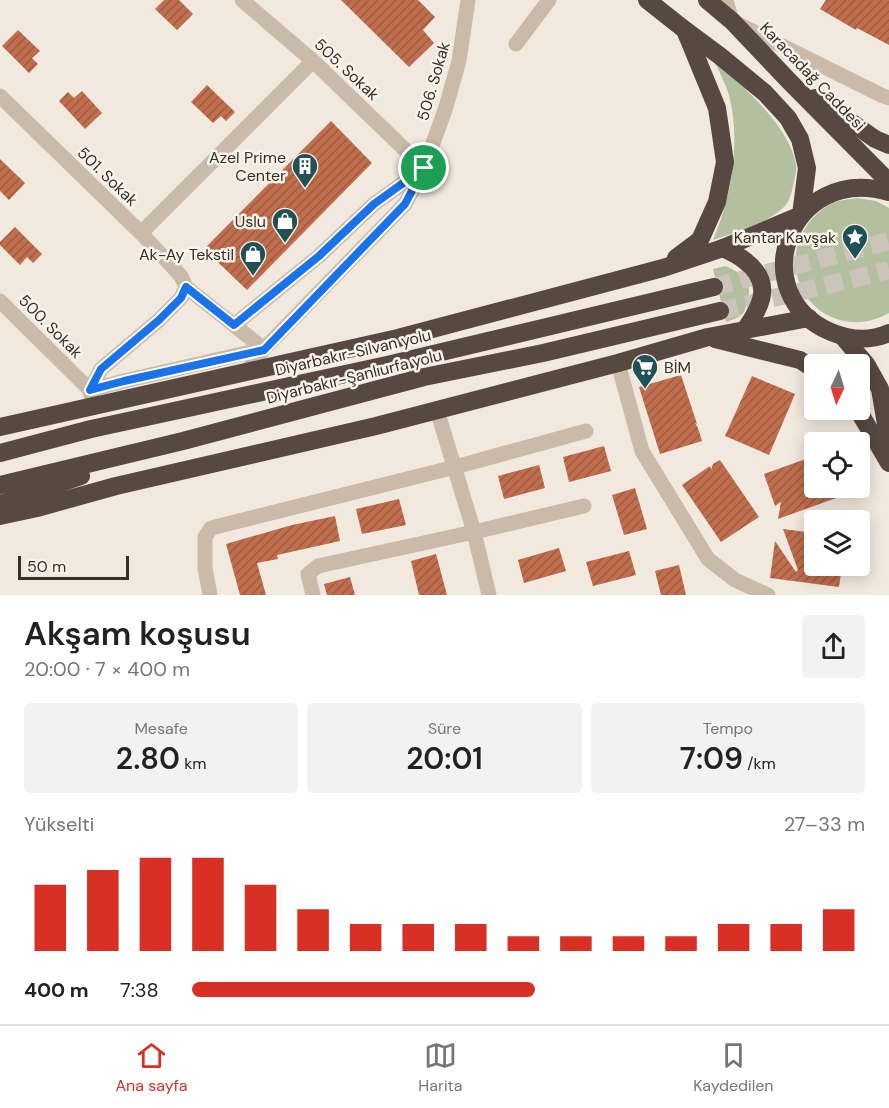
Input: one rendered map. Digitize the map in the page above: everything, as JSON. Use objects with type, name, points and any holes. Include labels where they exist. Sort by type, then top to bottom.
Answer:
[{"type":"highway","points":[[647,0],[738,70],[765,93],[788,118],[800,139],[807,168],[801,215]]},
{"type":"highway","name":"Karacadağ Caddesi","points":[[707,0],[732,21],[889,182]]},
{"type":"highway","points":[[663,268],[700,240],[717,202],[725,162],[717,108],[685,30]]},
{"type":"highway","points":[[789,81],[875,140],[889,145]]},
{"type":"highway","points":[[889,192],[859,187],[837,190],[817,200],[801,215],[788,237],[784,263],[788,288],[800,310],[819,327],[843,337],[863,339],[889,333]]},
{"type":"highway","points":[[0,427],[92,399],[246,372],[398,338],[663,268],[723,248],[801,215]]},
{"type":"highway","points":[[723,248],[744,259],[754,269],[761,283],[763,294],[756,314],[744,331]]},
{"type":"highway","name":"Diyarbakır-Silvan yolu","points":[[0,453],[91,429],[387,365],[714,287]]},
{"type":"highway","name":"Diyarbakır-Şanlıurfa yolu","points":[[0,485],[183,441],[424,377],[720,311]]},
{"type":"highway","points":[[0,516],[117,486],[376,426],[618,363],[708,337],[809,318]]},
{"type":"highway","points":[[708,337],[804,362]]},
{"type":"highway","points":[[843,337],[866,364],[880,389],[889,442]]},
{"type":"highway","points":[[864,420],[889,463]]},
{"type":"highway","points":[[0,444],[91,429]]},
{"type":"highway","points":[[0,504],[183,441]]},
{"type":"street","name":"505. Sokak","points":[[242,0],[313,61],[424,168]]},
{"type":"street","name":"506. Sokak","points":[[246,372],[264,350],[405,204],[424,168],[445,110],[459,61],[468,0]]},
{"type":"street","points":[[516,44],[549,0]]},
{"type":"street","points":[[726,0],[732,21],[889,98]]},
{"type":"street","points":[[141,233],[313,61]]},
{"type":"street","name":"501. Sokak","points":[[0,96],[141,233],[181,276],[186,287],[264,350]]},
{"type":"street","points":[[234,325],[319,256],[374,204],[424,168]]},
{"type":"street","points":[[92,399],[101,369],[159,320],[181,298],[186,287]]},
{"type":"street","name":"500. Sokak","points":[[0,301],[92,399]]},
{"type":"street","points":[[92,399],[124,381],[264,350]]},
{"type":"street","points":[[618,363],[642,452],[708,560],[750,591],[768,595]]},
{"type":"street","points":[[437,410],[474,532],[489,595]]},
{"type":"street","points":[[210,595],[205,568],[205,548],[206,537],[211,528],[455,467],[586,431]]},
{"type":"street","points":[[313,595],[308,574],[318,566],[584,506]]},
{"type":"green space","points":[[712,57],[774,120],[784,134],[796,166],[790,196],[784,207],[760,223],[713,240],[730,187],[734,132],[729,95]]},
{"type":"green space","points":[[857,198],[876,201],[889,208],[889,313],[872,320],[853,322],[835,318],[820,310],[808,298],[800,284],[796,268],[796,251],[802,234],[812,219],[821,211],[838,201]]},
{"type":"green space","points":[[725,266],[742,276],[749,290],[743,314],[726,322],[713,269]]},
{"type":"building","points":[[164,0],[179,0],[193,14],[177,30],[155,9]]},
{"type":"building","points":[[341,0],[418,0],[435,17],[423,30],[434,43],[409,67]]},
{"type":"building","points":[[826,0],[889,0],[889,45],[857,28],[856,30],[820,9]]},
{"type":"building","points":[[18,30],[40,51],[32,58],[38,64],[29,73],[2,46]]},
{"type":"building","points":[[207,85],[235,112],[226,121],[221,116],[213,123],[191,102]]},
{"type":"building","points":[[82,91],[102,113],[85,129],[59,101],[68,92],[74,98]]},
{"type":"building","name":"Azel Prime Center","points":[[331,121],[372,163],[247,290],[204,249]]},
{"type":"building","points":[[0,159],[25,183],[9,200],[0,191]]},
{"type":"building","points":[[15,227],[42,254],[33,263],[27,257],[20,265],[0,245],[0,242]]},
{"type":"building","points":[[681,375],[702,441],[660,454],[639,387]]},
{"type":"building","points":[[752,376],[795,394],[769,455],[725,436]]},
{"type":"building","points":[[604,446],[611,471],[569,482],[563,457]]},
{"type":"building","points":[[720,460],[759,517],[721,542],[682,485],[710,466],[711,470],[713,464]]},
{"type":"building","points":[[804,460],[804,498],[836,498],[778,519],[781,502],[775,506],[764,474]]},
{"type":"building","points":[[539,465],[545,488],[504,499],[498,476]]},
{"type":"building","points":[[635,488],[647,529],[624,535],[612,495]]},
{"type":"building","points":[[399,499],[406,525],[362,534],[356,509]]},
{"type":"building","points":[[335,516],[340,541],[277,555],[278,559],[257,563],[266,595],[240,595],[226,544],[292,525]]},
{"type":"building","points":[[783,529],[804,532],[804,576],[841,576],[839,587],[770,578],[775,541],[796,572],[798,570]]},
{"type":"building","points":[[559,548],[566,571],[524,583],[518,560]]},
{"type":"building","points":[[629,551],[636,575],[593,586],[586,562]]},
{"type":"building","points":[[436,554],[447,595],[419,595],[411,561]]},
{"type":"building","points":[[679,565],[686,595],[661,595],[655,571]]},
{"type":"building","points":[[350,577],[355,595],[327,595],[324,584]]},
{"type":"tunnel","points":[[714,287],[889,241]]},
{"type":"tunnel","points":[[720,311],[889,270]]},
{"type":"place","name":"Azel Prime Center","points":[[305,189]]},
{"type":"place","name":"Uslu","points":[[285,244]]},
{"type":"place","name":"Kantar Kavşak","points":[[855,260]]},
{"type":"place","name":"Ak-Ay Tekstil","points":[[253,277]]},
{"type":"place","name":"BİM","points":[[645,390]]},
{"type":"route","points":[[424,168],[405,204],[264,350],[90,390],[101,369],[159,320],[181,298],[186,287],[234,325],[319,256],[374,204],[424,168]]}]
